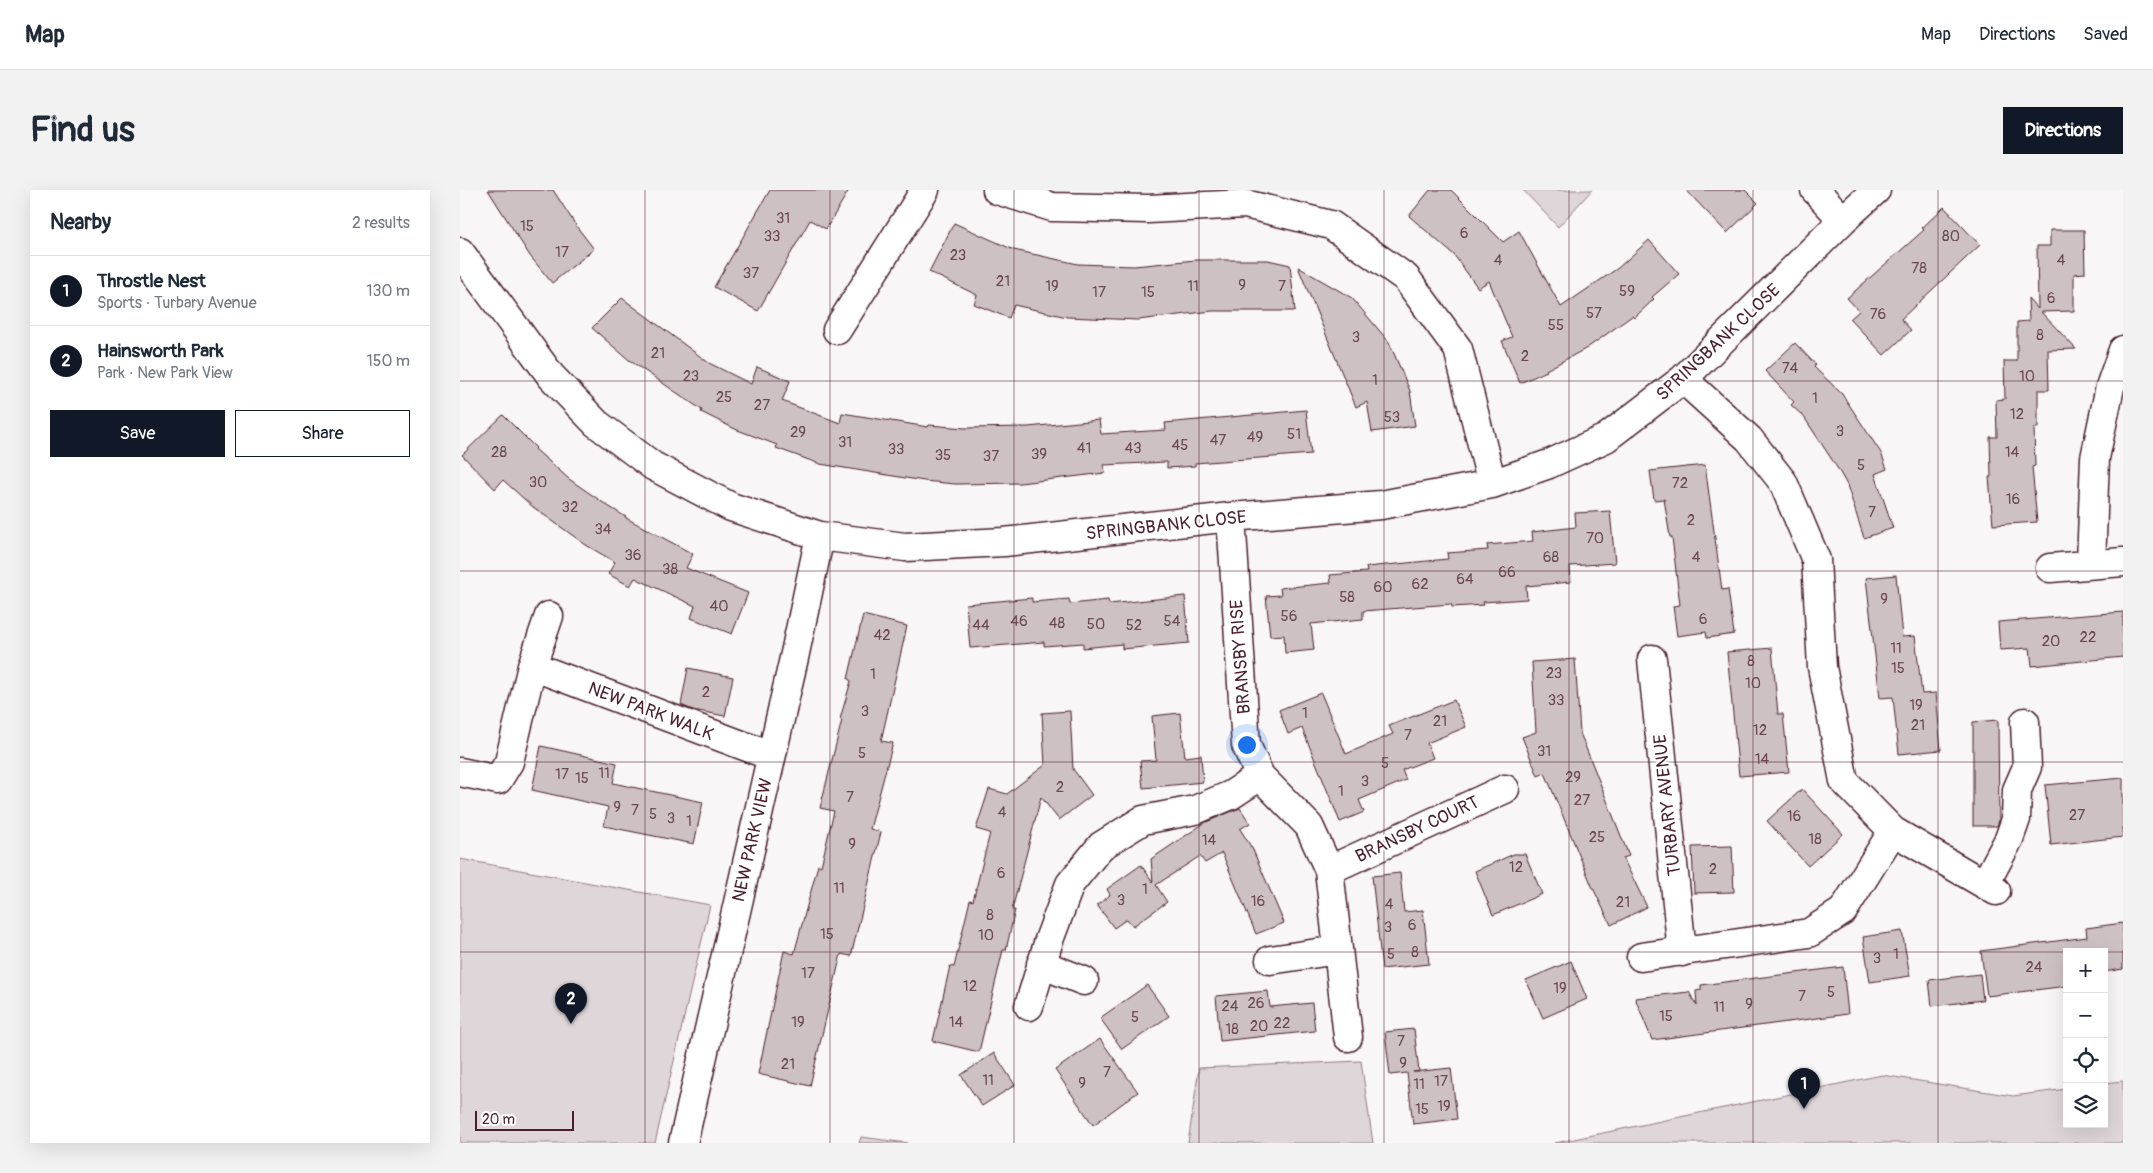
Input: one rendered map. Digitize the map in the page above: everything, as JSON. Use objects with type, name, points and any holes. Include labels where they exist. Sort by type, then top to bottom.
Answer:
[{"type":"street","points":[[836,330],[925,190]]},
{"type":"street","points":[[997,190],[1052,207],[1148,199],[1245,204],[1331,225],[1406,278],[1458,349],[1492,484]]},
{"type":"street","points":[[1815,190],[1843,220]]},
{"type":"street","name":"SPRINGBANK CLOSE","points":[[460,252],[551,376],[596,423],[653,466],[731,507],[820,536],[905,547],[1004,542],[1230,517],[1381,505],[1492,484],[1549,464],[1606,438],[1684,379],[1843,220],[1876,190]]},
{"type":"street","points":[[2091,564],[2095,458],[2110,387],[2123,350]]},
{"type":"street","points":[[1684,379],[1749,439],[1783,482],[1816,560],[1822,667],[1844,780],[1893,831],[1990,887],[2016,819],[2017,790],[2027,767],[2025,722]]},
{"type":"street","name":"BRANSBY RISE","points":[[1230,517],[1246,745],[1260,776],[1309,826],[1329,870],[1348,1036]]},
{"type":"street","name":"NEW PARK VIEW","points":[[683,1143],[820,536]]},
{"type":"street","points":[[2050,568],[2123,562]]},
{"type":"street","points":[[460,772],[498,780],[509,762],[532,666],[549,616]]},
{"type":"street","name":"TURBARY AVENUE","points":[[1652,659],[1682,952]]},
{"type":"street","name":"NEW PARK WALK","points":[[532,666],[771,756]]},
{"type":"street","points":[[1029,1006],[1041,964],[1070,884],[1101,846],[1143,820],[1194,810],[1231,795],[1260,776]]},
{"type":"street","name":"BRANSBY COURT","points":[[1329,870],[1506,789]]},
{"type":"street","points":[[1641,958],[1809,933],[1842,911],[1893,831]]},
{"type":"street","points":[[1270,960],[1338,950]]},
{"type":"street","points":[[1041,964],[1084,981]]},
{"type":"shaded area","points":[[1523,190],[1592,190],[1558,227]]},
{"type":"shaded area","points":[[460,859],[710,905],[655,1143],[460,1143]]},
{"type":"shaded area","points":[[1361,1061],[1373,1143],[1188,1143],[1199,1068]]},
{"type":"shaded area","points":[[1882,1075],[2013,1096],[2063,1090],[2063,1128],[2108,1128],[2108,1083],[2123,1081],[2123,1143],[1555,1143]]},
{"type":"shaded area","points":[[861,1137],[907,1143],[859,1143]]},
{"type":"building","points":[[488,190],[553,190],[594,249],[552,283],[530,256]]},
{"type":"building","points":[[770,190],[849,190],[826,229],[810,220],[758,311],[714,287]]},
{"type":"building","points":[[1430,190],[1451,190],[1503,242],[1519,231],[1561,307],[1618,268],[1649,240],[1679,274],[1652,297],[1654,299],[1634,318],[1632,316],[1587,348],[1547,371],[1520,383],[1502,341],[1512,337],[1489,281],[1478,288],[1454,255],[1409,216]]},
{"type":"building","points":[[1686,190],[1745,190],[1758,203],[1727,233]]},
{"type":"building","points":[[1944,207],[1980,245],[1901,319],[1911,330],[1884,355],[1850,319],[1859,311],[1847,298],[1924,230],[1922,228]]},
{"type":"building","points":[[954,223],[1014,250],[1078,264],[1134,266],[1196,260],[1268,260],[1290,265],[1295,311],[1212,311],[1138,320],[1067,317],[1014,305],[1009,318],[974,304],[977,295],[929,272]]},
{"type":"building","points":[[2050,230],[2084,230],[2085,273],[2074,274],[2074,311],[2041,312],[2076,349],[2048,350],[2049,390],[2038,390],[2038,428],[2034,428],[2035,466],[2032,467],[2037,522],[1993,525],[1989,477],[1991,477],[1990,437],[1997,437],[1996,400],[2005,399],[2004,361],[2017,361],[2017,322],[2029,321],[2028,298],[2038,309],[2037,246],[2050,246]]},
{"type":"building","points":[[1298,267],[1352,298],[1389,342],[1410,391],[1415,426],[1372,432],[1367,402],[1356,407]]},
{"type":"building","points":[[622,298],[709,363],[751,384],[757,367],[790,381],[782,401],[840,423],[842,413],[928,427],[929,425],[965,428],[1028,427],[1099,420],[1101,434],[1166,430],[1165,423],[1306,410],[1311,454],[1195,463],[1195,466],[1167,468],[1167,462],[1104,465],[1105,473],[1020,483],[955,484],[924,481],[820,464],[776,448],[777,445],[735,429],[701,412],[702,410],[629,360],[592,328]]},
{"type":"building","points":[[1795,343],[1816,365],[1814,367],[1842,394],[1881,453],[1887,469],[1875,474],[1893,528],[1864,538],[1847,485],[1838,469],[1804,417],[1791,405],[1794,402],[1765,371]]},
{"type":"building","points":[[503,415],[535,449],[569,479],[626,518],[693,554],[686,568],[748,593],[732,634],[691,618],[695,606],[635,578],[630,586],[608,574],[615,562],[586,545],[533,507],[503,480],[495,489],[462,455]]},
{"type":"building","points":[[1705,465],[1722,590],[1728,589],[1734,634],[1707,638],[1706,632],[1677,636],[1673,606],[1680,605],[1672,537],[1670,537],[1664,499],[1654,500],[1650,471]]},
{"type":"building","points":[[1610,511],[1615,563],[1570,566],[1571,582],[1526,586],[1527,599],[1483,602],[1484,605],[1452,607],[1451,604],[1363,611],[1363,619],[1311,624],[1314,650],[1285,653],[1284,635],[1270,636],[1266,596],[1281,595],[1280,588],[1331,583],[1330,575],[1367,572],[1366,567],[1448,559],[1447,553],[1488,550],[1487,545],[1533,541],[1532,532],[1576,527],[1575,513]]},
{"type":"building","points":[[1896,575],[1902,637],[1915,636],[1922,694],[1936,693],[1941,750],[1899,754],[1893,697],[1880,698],[1866,578]]},
{"type":"building","points":[[1185,596],[1189,643],[1122,649],[1122,644],[1083,648],[1083,643],[1044,646],[1044,642],[970,648],[966,604],[1032,598],[1032,602],[1069,599],[1070,604],[1108,600],[1109,604]]},
{"type":"building","points":[[2123,612],[2123,657],[2032,666],[2030,648],[2000,650],[1998,622]]},
{"type":"building","points":[[863,615],[907,626],[881,741],[893,743],[870,829],[881,832],[851,956],[841,954],[810,1086],[758,1074],[784,951],[794,954],[818,865],[821,866],[834,811],[820,808],[842,720],[840,719],[851,681],[848,679]]},
{"type":"building","points":[[1772,648],[1778,714],[1783,714],[1789,772],[1739,776],[1727,652]]},
{"type":"building","points":[[1575,659],[1580,733],[1629,856],[1623,858],[1647,907],[1611,925],[1592,886],[1545,773],[1538,776],[1522,737],[1536,732],[1532,662]]},
{"type":"building","points":[[688,668],[733,677],[725,716],[693,710],[681,705]]},
{"type":"building","points":[[1321,693],[1346,754],[1393,734],[1389,726],[1454,700],[1466,727],[1427,743],[1433,758],[1402,770],[1406,780],[1359,800],[1364,812],[1340,822],[1302,728],[1288,734],[1279,710]]},
{"type":"building","points":[[1070,711],[1073,769],[1092,795],[1059,820],[1041,797],[1012,910],[1015,910],[1006,950],[1003,950],[979,1052],[933,1041],[950,966],[954,967],[970,900],[973,901],[990,833],[976,829],[989,789],[1007,794],[1045,765],[1042,713]]},
{"type":"building","points":[[1180,713],[1185,757],[1201,755],[1203,782],[1143,788],[1140,761],[1156,760],[1152,716]]},
{"type":"building","points":[[1998,720],[1999,821],[1997,826],[1973,826],[1973,722]]},
{"type":"building","points":[[541,746],[617,763],[613,783],[703,802],[694,844],[604,826],[608,807],[532,790]]},
{"type":"building","points":[[2123,778],[2123,837],[2051,845],[2045,785]]},
{"type":"building","points":[[1802,789],[1843,834],[1808,866],[1767,821]]},
{"type":"building","points":[[1240,808],[1250,823],[1240,829],[1253,850],[1284,923],[1256,934],[1222,853],[1205,863],[1200,856],[1156,885],[1167,902],[1133,926],[1127,919],[1114,928],[1097,905],[1110,895],[1107,889],[1141,865],[1153,882],[1151,859],[1206,822]]},
{"type":"building","points":[[1732,846],[1734,892],[1694,893],[1692,847]]},
{"type":"building","points":[[1514,854],[1525,854],[1542,894],[1493,915],[1475,871]]},
{"type":"building","points":[[1400,873],[1404,912],[1423,910],[1429,964],[1382,969],[1372,876]]},
{"type":"building","points":[[2123,923],[2123,969],[2108,971],[2108,948],[2063,948],[2063,986],[1987,996],[1981,951],[2087,937],[2086,928]]},
{"type":"building","points":[[1902,931],[1910,976],[1870,982],[1863,937]]},
{"type":"building","points":[[1571,961],[1587,999],[1543,1018],[1526,980]]},
{"type":"building","points":[[1843,967],[1848,1014],[1652,1040],[1635,998],[1689,992],[1697,1006],[1696,991],[1701,990],[1701,985]]},
{"type":"building","points":[[1980,974],[1983,1000],[1932,1006],[1929,980]]},
{"type":"building","points":[[1147,985],[1169,1016],[1122,1049],[1100,1018]]},
{"type":"building","points":[[1268,991],[1270,1007],[1312,1003],[1315,1031],[1220,1041],[1216,996]]},
{"type":"building","points":[[1414,1029],[1419,1071],[1451,1068],[1457,1119],[1413,1124],[1407,1073],[1390,1075],[1385,1032]]},
{"type":"building","points":[[1100,1039],[1138,1092],[1093,1125],[1055,1070]]},
{"type":"building","points":[[994,1053],[1015,1085],[982,1106],[961,1075]]},
{"type":"place","name":"Hainsworth Park","points":[[571,1024]]},
{"type":"place","name":"Throstle Nest","points":[[1804,1109]]}]
